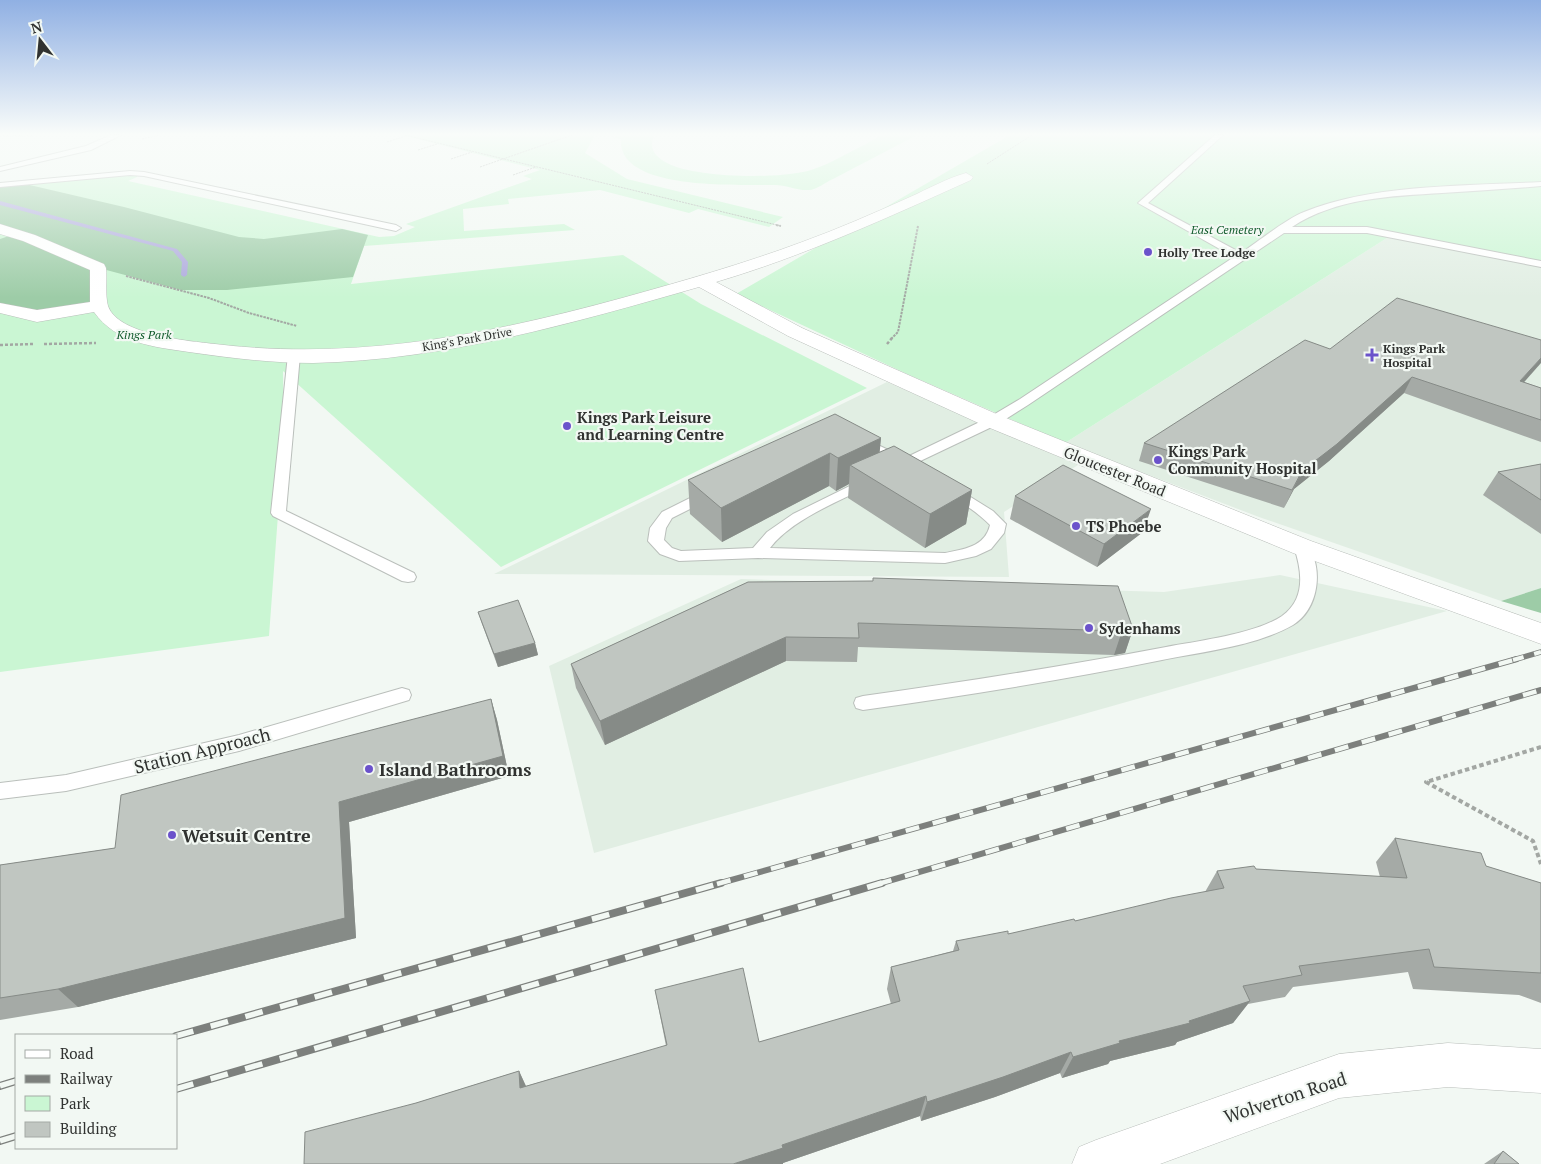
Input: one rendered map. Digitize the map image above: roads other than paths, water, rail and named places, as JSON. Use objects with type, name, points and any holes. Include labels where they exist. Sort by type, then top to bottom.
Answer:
[{"type":"street","name":"King's Park Drive","points":[[99,306],[113,323],[132,335],[226,352],[318,356],[389,351],[476,339],[562,320],[701,281],[827,238],[939,189]]},
{"type":"street","points":[[0,229],[29,238],[98,268],[99,306],[37,316],[0,308]]},
{"type":"street","name":"Gloucester Road","points":[[701,281],[795,332],[993,421],[1302,547],[1541,634]]},
{"type":"street","name":"Wolverton Road","points":[[1096,1164],[1339,1076],[1448,1065],[1541,1071]]},
{"type":"lane","points":[[215,189],[396,228]]},
{"type":"lane","points":[[1157,189],[1142,203],[1241,257]]},
{"type":"lane","points":[[758,553],[772,535],[798,517],[993,421],[1306,214],[1344,201],[1399,193],[1457,189]]},
{"type":"lane","points":[[1281,230],[1367,230],[1541,264]]},
{"type":"lane","points":[[294,355],[278,513],[408,577]]},
{"type":"lane","points":[[835,440],[850,441],[905,463],[988,514],[998,524],[997,534],[986,547],[945,558],[758,553],[679,556],[666,551],[656,541],[658,528],[667,515],[753,472],[817,443],[835,440]]},
{"type":"lane","points":[[864,703],[1049,674],[1250,636],[1288,620],[1305,599],[1310,584],[1307,562],[1302,547]]},
{"type":"lane","name":"Station Approach","points":[[0,791],[66,783],[229,745],[402,696]]},
{"type":"waterway","points":[[0,203],[175,250],[185,262],[184,275]]},
{"type":"railway","points":[[1513,660],[1541,652]]},
{"type":"railway","points":[[717,884],[1517,659]]},
{"type":"railway","points":[[878,884],[1541,690]]},
{"type":"railway","points":[[178,1035],[721,883]]},
{"type":"railway","points":[[178,1088],[882,883]]},
{"type":"railway","points":[[0,1086],[15,1081]]},
{"type":"railway","points":[[0,1141],[15,1136]]},
{"type":"place","name":"Holly Tree Lodge","points":[[1148,252]]},
{"type":"place","name":"Kings Park Hospital","points":[[1372,355]]},
{"type":"place","name":"Kings Park Leisure and Learning Centre","points":[[567,426]]},
{"type":"place","name":"Kings Park Community Hospital","points":[[1158,460]]},
{"type":"place","name":"TS Phoebe","points":[[1076,526]]},
{"type":"place","name":"Sydenhams","points":[[1089,628]]},
{"type":"place","name":"Island Bathrooms","points":[[369,769]]},
{"type":"place","name":"Wetsuit Centre","points":[[172,835]]},
{"type":"park label","name":"East Cemetery","points":[[1227,229]]},
{"type":"park label","name":"Kings Park","points":[[144,334]]}]
